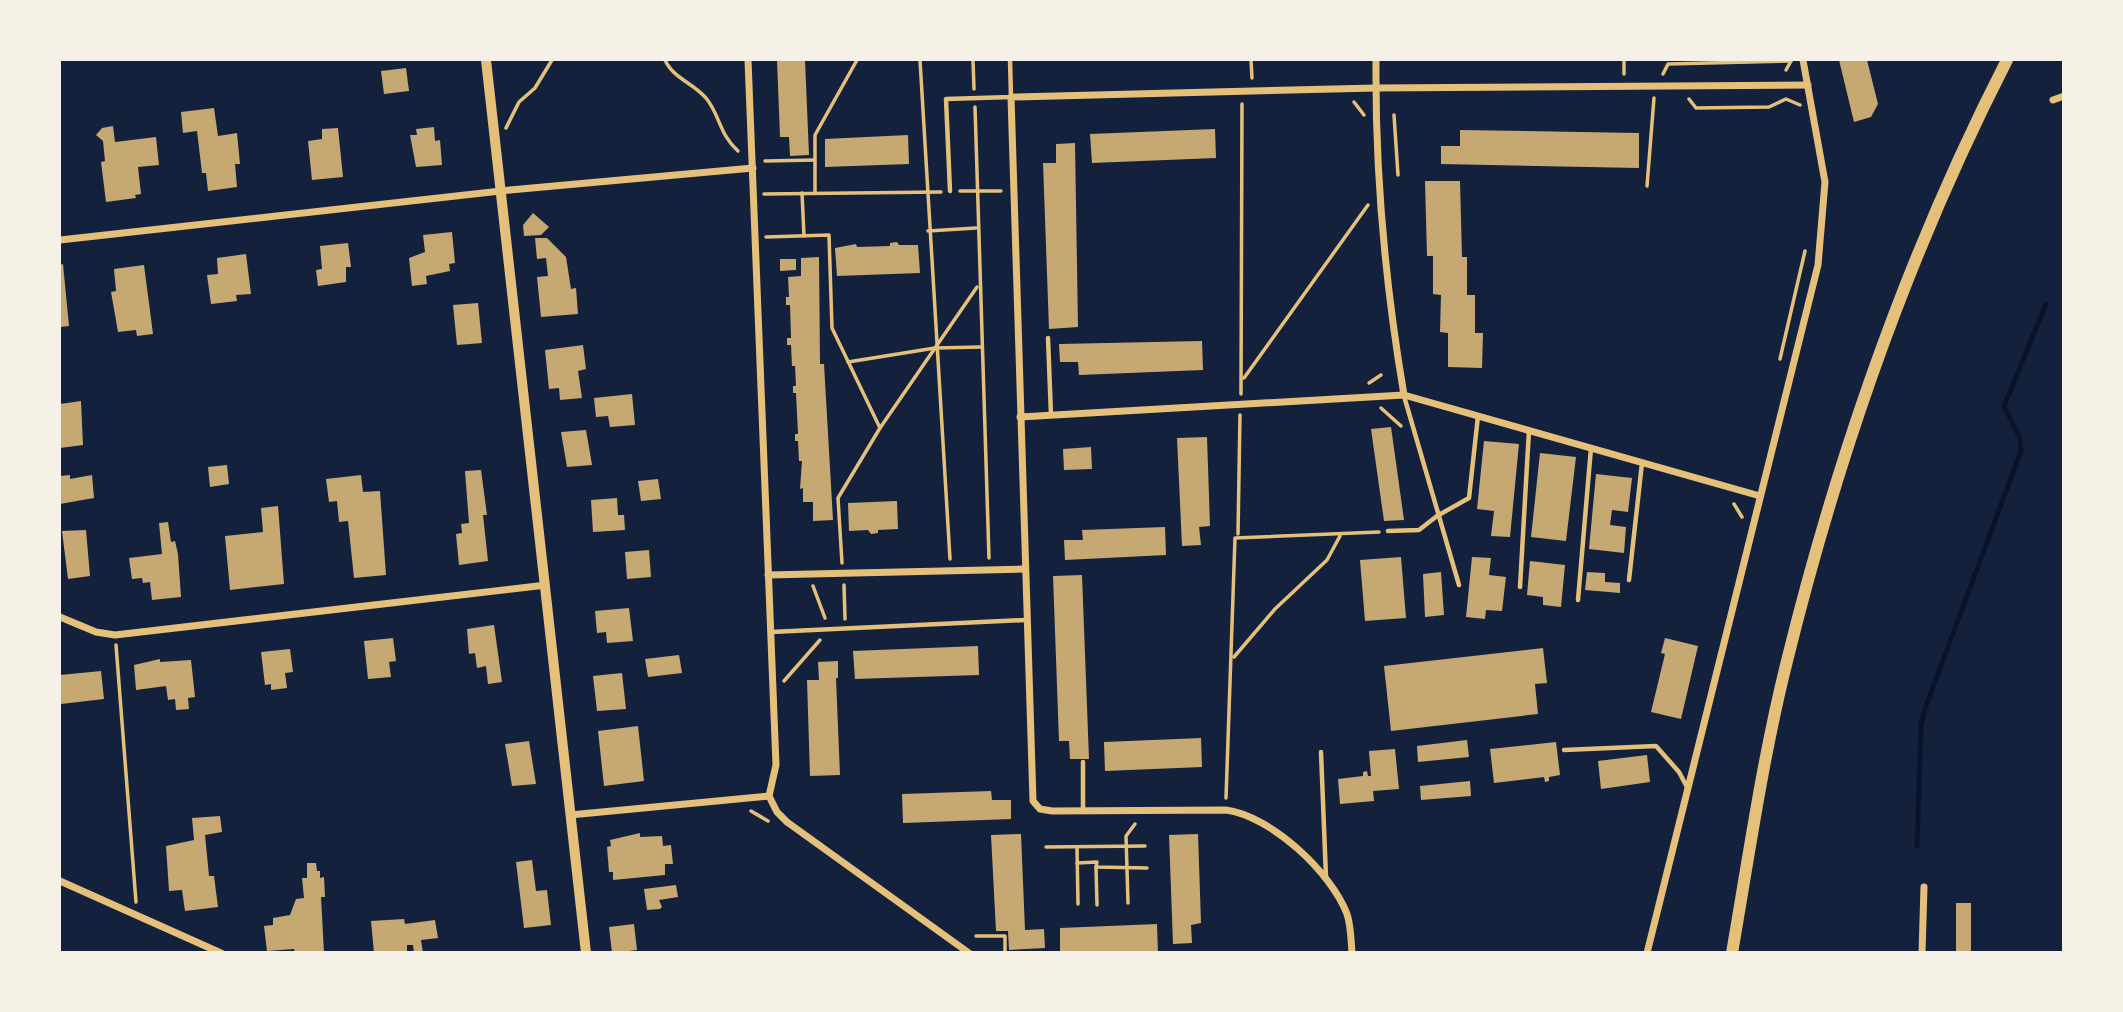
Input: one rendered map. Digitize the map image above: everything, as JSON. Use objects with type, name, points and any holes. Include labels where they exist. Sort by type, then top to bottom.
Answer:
[{"type":"main road","points":[[1732,953],[1786,663],[1846,450],[1894,317],[1946,190],[2007,60]]},
{"type":"street","points":[[486,60],[586,953]]},
{"type":"street","points":[[748,60],[776,765],[769,796],[777,812],[787,822],[969,953]]},
{"type":"street","points":[[1376,60],[1378,193],[1391,317],[1404,396]]},
{"type":"street","points":[[1647,953],[1818,265],[1825,182],[1803,60]]},
{"type":"street","points":[[1352,953],[1349,918],[1326,878],[1259,821],[1237,812],[1052,811],[1040,808],[1032,801],[1011,97],[1376,88],[1808,85]]},
{"type":"street","points":[[2053,100],[2063,96]]},
{"type":"street","points":[[60,240],[500,191],[753,168]]},
{"type":"street","points":[[1020,417],[1404,396],[1760,496]]},
{"type":"street","points":[[768,575],[1024,569]]},
{"type":"street","points":[[60,617],[96,632],[115,635],[546,585]]},
{"type":"street","points":[[570,815],[769,796]]},
{"type":"street","points":[[60,881],[221,953]]},
{"type":"street","points":[[1922,953],[1924,887]]},
{"type":"lane","points":[[950,191],[946,99],[1011,97],[1010,60]]},
{"type":"lane","points":[[1048,338],[1051,415]]},
{"type":"lane","points":[[1404,396],[1459,585]]},
{"type":"lane","points":[[1388,531],[1419,530],[1469,498],[1478,416]]},
{"type":"lane","points":[[1520,587],[1529,429]]},
{"type":"lane","points":[[1578,600],[1591,447]]},
{"type":"lane","points":[[1629,580],[1643,462]]},
{"type":"lane","points":[[771,632],[1025,620]]},
{"type":"lane","points":[[1564,750],[1634,744],[1656,746],[1679,772],[1689,791]]},
{"type":"lane","points":[[1321,752],[1326,878]]},
{"type":"lane","points":[[1083,762],[1083,810]]},
{"type":"path","points":[[504,128],[509,127],[519,102],[535,88],[552,60]]},
{"type":"path","points":[[665,60],[669,69],[706,99],[726,140],[741,152]]},
{"type":"path","points":[[815,192],[815,135],[857,60]]},
{"type":"path","points":[[920,60],[935,348],[951,571]]},
{"type":"path","points":[[973,60],[976,228],[990,570]]},
{"type":"path","points":[[1251,60],[1252,91]]},
{"type":"path","points":[[1662,77],[1668,64],[1791,60],[1786,70]]},
{"type":"path","points":[[1647,186],[1655,87]]},
{"type":"path","points":[[1238,534],[1240,405],[1243,380],[1242,92]]},
{"type":"path","points":[[1786,99],[1800,105],[1802,117]]},
{"type":"path","points":[[1394,115],[1398,175]]},
{"type":"path","points":[[764,161],[815,160]]},
{"type":"path","points":[[754,194],[1014,191]]},
{"type":"path","points":[[802,193],[804,236]]},
{"type":"path","points":[[1243,380],[1378,193]]},
{"type":"path","points":[[928,231],[976,228]]},
{"type":"path","points":[[755,238],[829,235],[832,328],[880,428]]},
{"type":"path","points":[[1778,366],[1806,246]]},
{"type":"path","points":[[846,628],[838,498],[880,428],[979,286]]},
{"type":"path","points":[[848,362],[935,348],[981,347]]},
{"type":"path","points":[[1380,407],[1417,443]]},
{"type":"path","points":[[1214,798],[1226,798],[1235,538],[1340,536],[1388,531]]},
{"type":"path","points":[[1232,658],[1275,609],[1328,560],[1340,536]]},
{"type":"path","points":[[784,681],[829,629],[809,575]]},
{"type":"path","points":[[115,635],[137,915]]},
{"type":"path","points":[[745,809],[754,811],[774,825]]},
{"type":"path","points":[[1128,903],[1125,846],[1130,828]]},
{"type":"path","points":[[1046,846],[1145,846]]},
{"type":"path","points":[[1077,846],[1078,904]]},
{"type":"path","points":[[1077,863],[1097,862],[1097,905]]},
{"type":"path","points":[[1096,867],[1147,868]]},
{"type":"path","points":[[976,936],[1005,936],[1005,953]]},
{"type":"building","points":[[777,60],[805,60],[809,155],[790,156],[789,137],[780,137]]},
{"type":"building","points":[[1839,60],[1867,60],[1878,104],[1871,117],[1854,122]]},
{"type":"building","points":[[406,68],[409,91],[384,94],[381,71]]},
{"type":"building","points":[[214,108],[218,136],[237,133],[240,164],[235,164],[237,187],[208,191],[206,173],[202,173],[197,131],[183,133],[181,112]]},
{"type":"building","points":[[113,126],[115,142],[156,137],[159,165],[138,167],[141,194],[135,195],[136,198],[106,202],[101,162],[105,161],[103,141],[96,135],[102,128]]},
{"type":"building","points":[[434,127],[435,141],[440,140],[442,165],[416,167],[410,135],[417,135],[416,129]]},
{"type":"building","points":[[338,128],[343,177],[312,180],[308,141],[322,139],[322,129]]},
{"type":"building","points":[[1215,129],[1216,158],[1092,163],[1090,134]]},
{"type":"building","points":[[1460,130],[1639,133],[1639,168],[1441,164],[1441,146],[1460,146]]},
{"type":"building","points":[[908,135],[909,164],[825,167],[825,139]]},
{"type":"building","points":[[1075,143],[1078,327],[1049,329],[1043,163],[1056,163],[1056,144]]},
{"type":"building","points":[[1425,181],[1460,181],[1462,257],[1467,257],[1467,295],[1475,295],[1475,333],[1483,333],[1482,368],[1448,367],[1448,333],[1440,332],[1441,295],[1433,294],[1433,256],[1427,256]]},
{"type":"building","points":[[533,213],[549,227],[541,235],[524,236],[523,225]]},
{"type":"building","points":[[452,232],[455,263],[449,264],[450,271],[426,276],[427,284],[412,286],[409,258],[425,252],[423,235]]},
{"type":"building","points":[[535,238],[547,238],[566,257],[571,289],[576,288],[578,314],[541,317],[537,277],[548,276],[546,258],[537,259]]},
{"type":"building","points":[[897,242],[899,245],[918,245],[920,273],[837,276],[835,248],[856,244],[857,247],[890,246],[890,243]]},
{"type":"building","points":[[348,243],[351,267],[346,267],[346,282],[318,286],[316,270],[322,269],[320,246]]},
{"type":"building","points":[[246,254],[251,294],[236,295],[237,301],[211,304],[207,275],[218,274],[217,258]]},
{"type":"building","points":[[819,257],[820,364],[824,364],[833,520],[813,521],[813,502],[803,502],[803,488],[800,489],[802,461],[799,461],[798,441],[795,441],[795,434],[798,434],[796,393],[793,393],[793,386],[796,386],[795,366],[792,366],[791,345],[787,345],[787,338],[791,338],[790,305],[786,305],[786,297],[789,297],[788,277],[801,276],[801,258]]},
{"type":"building","points":[[780,259],[796,259],[796,270],[780,271]]},
{"type":"building","points":[[63,264],[69,326],[60,327],[60,265]]},
{"type":"building","points":[[144,265],[153,334],[137,336],[136,330],[118,332],[111,292],[116,291],[114,269]]},
{"type":"building","points":[[478,303],[482,343],[457,345],[453,305]]},
{"type":"building","points":[[1202,341],[1203,370],[1079,375],[1078,362],[1060,362],[1059,344]]},
{"type":"building","points":[[583,345],[586,369],[578,371],[582,398],[560,400],[559,388],[549,389],[545,350]]},
{"type":"building","points":[[632,394],[635,425],[610,427],[608,416],[596,417],[594,398]]},
{"type":"building","points":[[81,401],[83,445],[60,448],[60,404]]},
{"type":"building","points":[[1391,427],[1404,520],[1384,521],[1371,429]]},
{"type":"building","points":[[586,430],[592,465],[567,467],[561,432]]},
{"type":"building","points":[[1207,437],[1210,526],[1199,527],[1201,545],[1182,546],[1177,438]]},
{"type":"building","points":[[1484,441],[1519,444],[1510,537],[1491,536],[1494,511],[1477,509]]},
{"type":"building","points":[[1091,447],[1092,469],[1064,470],[1063,449]]},
{"type":"building","points":[[1540,453],[1576,457],[1566,541],[1531,537]]},
{"type":"building","points":[[227,465],[229,484],[210,487],[208,467]]},
{"type":"building","points":[[481,470],[487,515],[483,515],[488,561],[459,565],[456,534],[462,533],[461,524],[469,523],[465,471]]},
{"type":"building","points":[[1596,474],[1632,478],[1628,512],[1612,510],[1610,525],[1626,527],[1624,553],[1589,549]]},
{"type":"building","points":[[70,475],[70,479],[92,475],[94,498],[60,504],[60,476]]},
{"type":"building","points":[[361,475],[363,492],[380,491],[386,575],[354,578],[348,521],[339,522],[337,501],[329,502],[326,479]]},
{"type":"building","points":[[658,479],[661,499],[641,501],[638,481]]},
{"type":"building","points":[[617,498],[618,515],[624,515],[625,530],[593,532],[591,500]]},
{"type":"building","points":[[897,501],[898,529],[878,530],[878,533],[871,534],[868,530],[849,531],[848,503]]},
{"type":"building","points":[[278,506],[284,584],[230,590],[225,536],[263,532],[261,508]]},
{"type":"building","points":[[168,522],[171,542],[175,541],[178,554],[181,597],[152,600],[150,582],[143,583],[142,578],[132,579],[129,558],[162,554],[159,523]]},
{"type":"building","points":[[1165,527],[1166,555],[1065,560],[1064,540],[1083,540],[1082,530]]},
{"type":"building","points":[[86,530],[90,576],[68,579],[62,531]]},
{"type":"building","points":[[649,550],[651,577],[627,579],[625,552]]},
{"type":"building","points":[[1401,557],[1406,618],[1365,621],[1360,560]]},
{"type":"building","points":[[1472,557],[1491,558],[1489,575],[1506,577],[1502,611],[1486,610],[1485,619],[1466,617]]},
{"type":"building","points":[[1530,561],[1565,565],[1561,607],[1543,605],[1543,597],[1527,595]]},
{"type":"building","points":[[1441,572],[1444,615],[1425,617],[1423,574]]},
{"type":"building","points":[[1587,572],[1605,573],[1605,582],[1620,583],[1620,593],[1585,590]]},
{"type":"building","points":[[1082,575],[1089,759],[1070,759],[1069,741],[1059,741],[1053,576]]},
{"type":"building","points":[[629,608],[633,641],[607,643],[606,632],[597,633],[595,611]]},
{"type":"building","points":[[494,625],[502,682],[488,684],[486,666],[477,668],[475,653],[469,654],[467,629]]},
{"type":"building","points":[[393,638],[396,661],[389,662],[391,677],[368,679],[364,641]]},
{"type":"building","points":[[1665,638],[1698,646],[1681,719],[1651,712],[1665,654],[1661,653]]},
{"type":"building","points":[[978,646],[979,675],[855,679],[853,651]]},
{"type":"building","points":[[1543,648],[1547,683],[1535,684],[1538,714],[1391,731],[1384,666]]},
{"type":"building","points":[[290,649],[293,672],[285,673],[287,688],[271,690],[271,684],[265,685],[261,652]]},
{"type":"building","points":[[679,655],[682,673],[648,677],[645,659]]},
{"type":"building","points":[[160,659],[160,662],[191,660],[195,697],[188,698],[189,709],[176,710],[175,699],[168,700],[166,686],[136,690],[134,665]]},
{"type":"building","points":[[838,661],[836,678],[840,775],[810,776],[807,680],[819,680],[818,662]]},
{"type":"building","points":[[101,671],[104,699],[61,704],[60,675]]},
{"type":"building","points":[[622,673],[626,709],[597,711],[593,676]]},
{"type":"building","points":[[638,726],[644,781],[604,786],[598,731]]},
{"type":"building","points":[[1201,738],[1202,767],[1105,771],[1104,742]]},
{"type":"building","points":[[1467,740],[1469,757],[1418,762],[1417,746]]},
{"type":"building","points":[[529,741],[536,784],[512,786],[505,744]]},
{"type":"building","points":[[1556,742],[1560,775],[1549,777],[1549,781],[1545,782],[1544,777],[1494,783],[1490,749]]},
{"type":"building","points":[[1395,749],[1399,789],[1373,791],[1374,801],[1340,804],[1338,779],[1363,776],[1363,772],[1367,771],[1368,776],[1371,776],[1369,751]]},
{"type":"building","points":[[1647,755],[1650,782],[1601,789],[1598,761]]},
{"type":"building","points":[[1470,781],[1471,796],[1421,800],[1420,786]]},
{"type":"building","points":[[991,791],[992,800],[1011,800],[1011,819],[903,823],[902,794]]},
{"type":"building","points":[[220,816],[222,832],[205,835],[209,876],[214,876],[218,907],[185,911],[182,890],[169,891],[166,846],[194,840],[192,818]]},
{"type":"building","points":[[640,833],[640,837],[662,836],[663,846],[671,845],[673,864],[665,864],[665,875],[613,880],[613,872],[609,872],[607,847],[611,846],[610,840]]},
{"type":"building","points":[[1021,834],[1025,930],[1044,929],[1045,948],[1009,950],[1008,931],[996,931],[991,835]]},
{"type":"building","points":[[1198,834],[1201,923],[1191,925],[1192,943],[1173,944],[1169,835]]},
{"type":"building","points":[[532,860],[536,891],[547,890],[551,925],[524,928],[516,862]]},
{"type":"building","points":[[307,863],[316,863],[320,878],[324,877],[325,897],[321,897],[324,953],[295,953],[294,949],[267,951],[264,926],[273,925],[273,918],[290,915],[296,899],[304,898],[302,878],[307,878]]},
{"type":"building","points":[[676,885],[678,897],[659,900],[662,907],[660,909],[647,910],[644,889]]},
{"type":"building","points":[[1956,903],[1971,903],[1971,953],[1956,953]]},
{"type":"building","points":[[404,919],[405,924],[435,920],[438,938],[421,940],[423,953],[414,953],[413,945],[407,945],[407,951],[374,953],[371,921]]},
{"type":"building","points":[[634,924],[637,950],[612,953],[609,927]]},
{"type":"building","points":[[1157,924],[1158,953],[1060,953],[1060,928]]},
{"type":"waterway","points":[[1917,846],[1921,725],[2021,451],[2020,438],[2004,406],[2046,304]]}]
